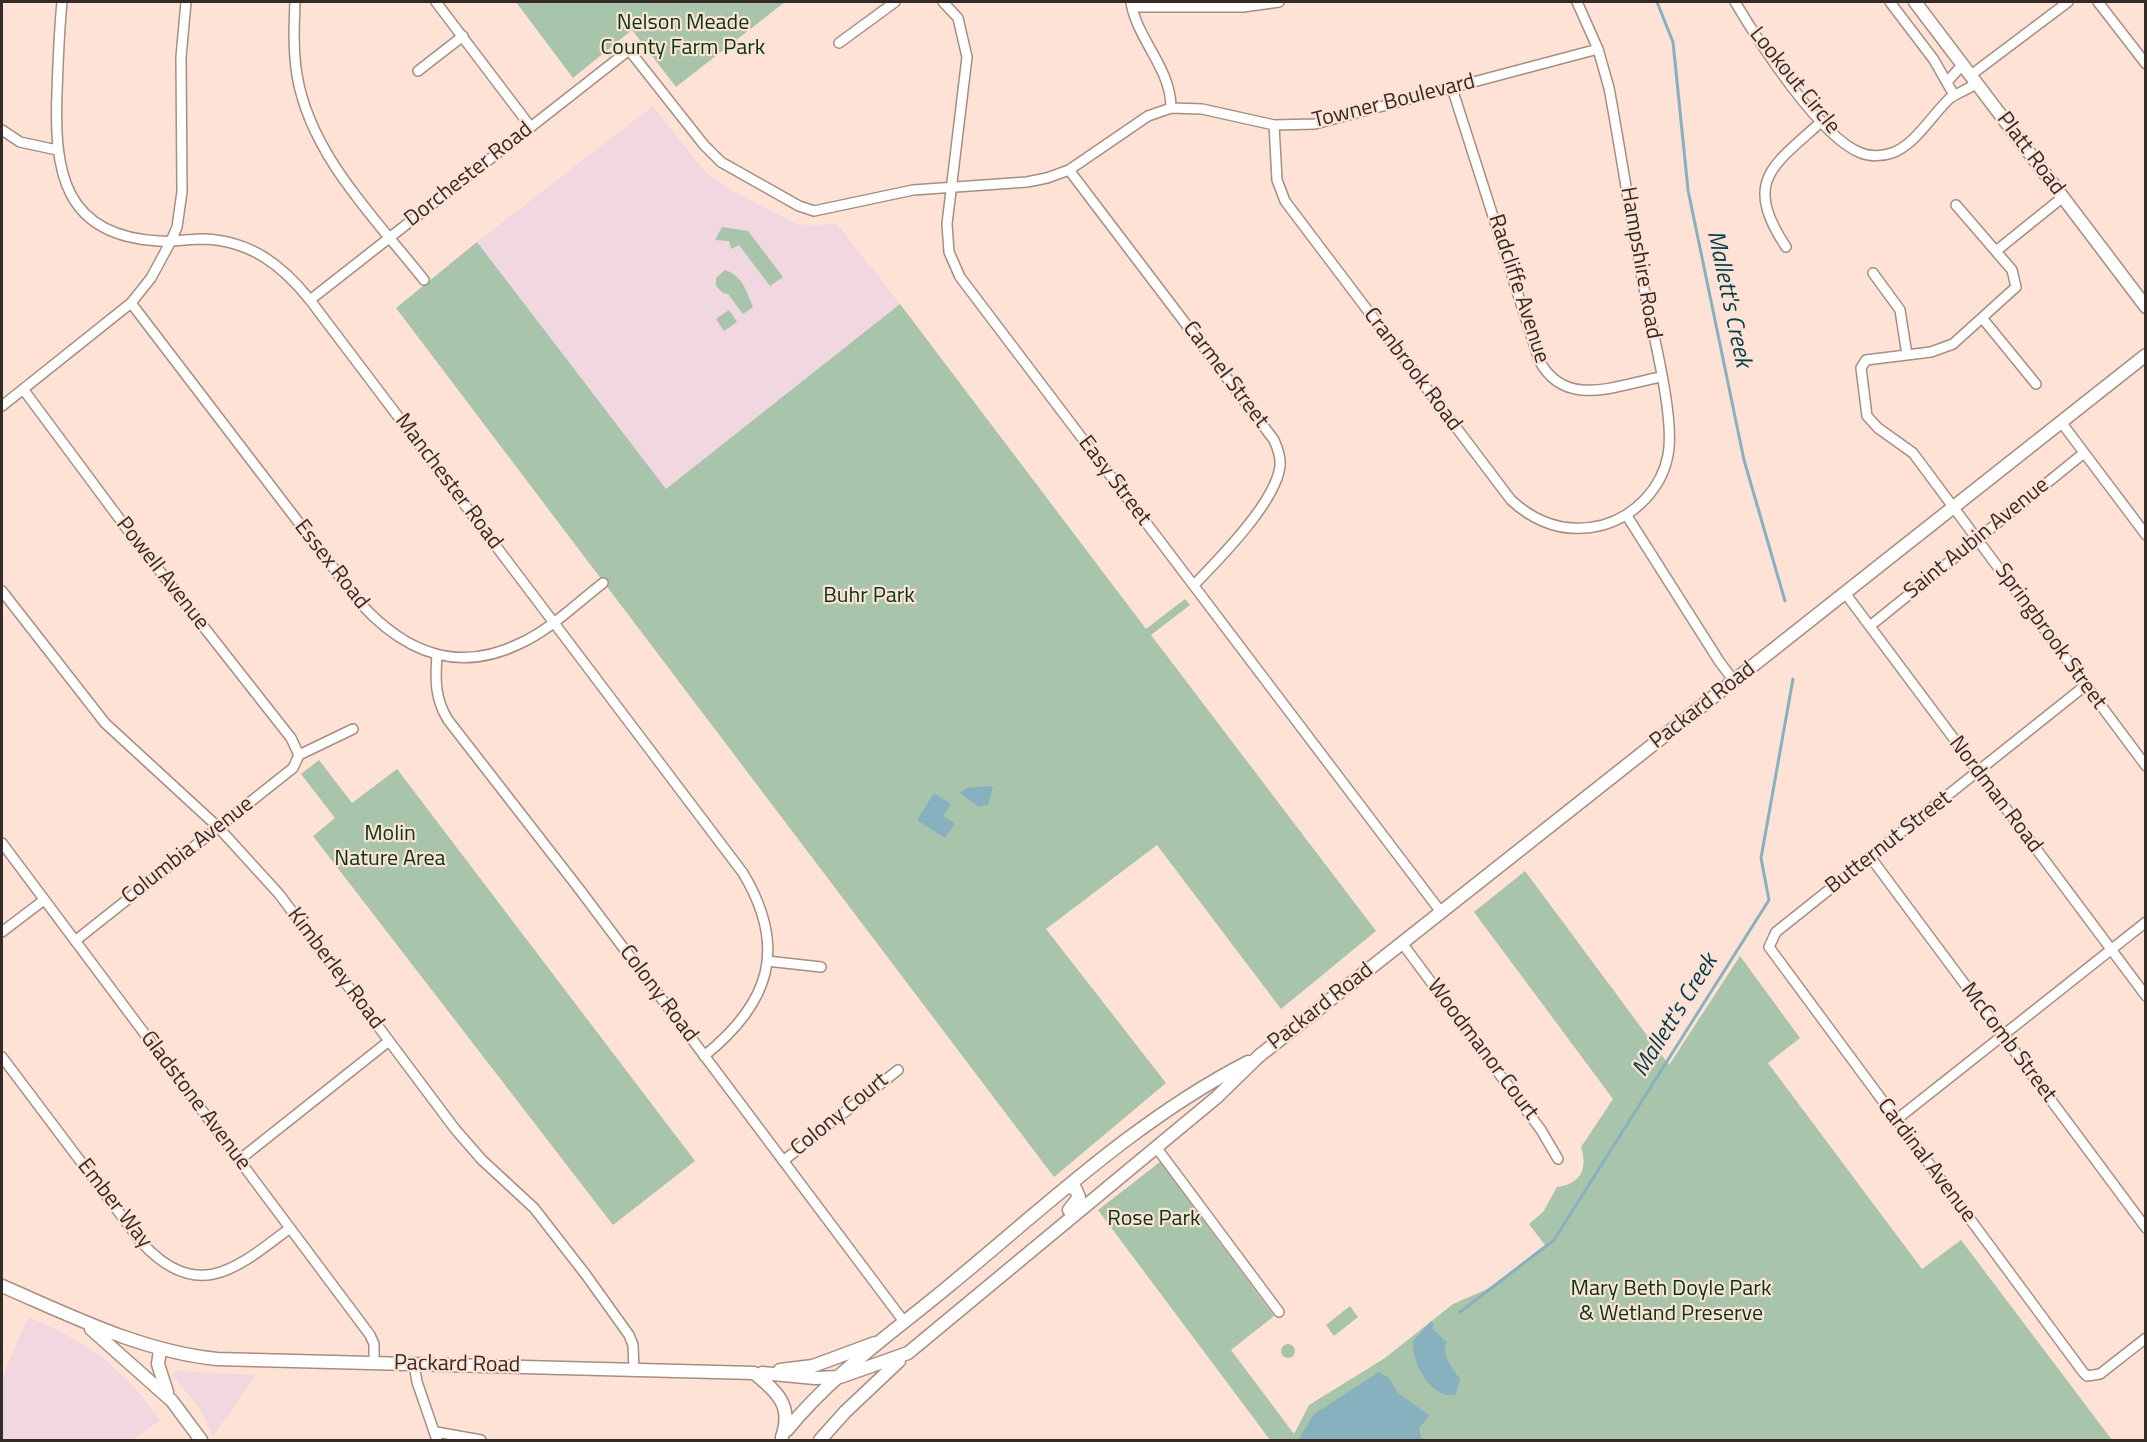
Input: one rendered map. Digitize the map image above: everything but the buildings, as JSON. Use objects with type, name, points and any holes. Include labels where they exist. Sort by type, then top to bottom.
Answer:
[{"type":"main road","name":"Platt Road","points":[[1915,2],[2145,308]]},
{"type":"main road","name":"Packard Road","points":[[2,1287],[84,1322],[160,1350],[216,1359],[758,1373],[815,1378],[840,1377],[908,1353],[1217,1097],[1259,1056],[2145,356]]},
{"type":"main road","name":"Packard Road","points":[[781,1439],[800,1415],[840,1377],[1068,1187],[1163,1112],[1206,1083],[1259,1056]]},
{"type":"main road","points":[[1102,1191],[1124,1163],[1176,1122],[1178,1116],[1176,1112],[1163,1112]]},
{"type":"main road","points":[[1022,1257],[1038,1236],[1077,1202],[1077,1191],[1068,1187]]},
{"type":"main road","points":[[84,1322],[172,1401]]},
{"type":"main road","points":[[758,1373],[813,1366],[887,1338]]},
{"type":"main road","points":[[160,1350],[158,1364],[160,1377],[172,1401],[201,1440]]},
{"type":"main road","points":[[820,1440],[844,1412],[908,1353]]},
{"type":"main road","points":[[758,1373],[785,1408],[788,1420],[781,1439]]},
{"type":"street","name":"Manchester Road","points":[[62,2],[57,88],[57,150],[66,186],[74,200],[92,219],[130,237],[171,241],[220,241],[257,252],[285,271],[310,300],[743,873],[762,907],[767,927],[767,961],[761,986],[751,1010],[736,1030],[704,1056]]},
{"type":"street","points":[[2,406],[131,303],[151,278],[171,241],[177,227],[182,192],[181,57],[186,2]]},
{"type":"street","points":[[295,2],[297,76],[311,121],[327,153],[424,280]]},
{"type":"street","points":[[436,2],[530,126]]},
{"type":"street","points":[[839,43],[895,2]]},
{"type":"street","name":"Easy Street","points":[[944,2],[958,18],[967,57],[947,238],[954,266],[960,277],[1441,912]]},
{"type":"street","points":[[1171,108],[1167,79],[1141,33],[1131,4],[1243,8],[1279,2]]},
{"type":"street","name":"Hampshire Road","points":[[1577,2],[1598,49],[1609,88],[1661,377],[1670,444],[1668,459],[1655,487],[1627,516]]},
{"type":"street","name":"Lookout Circle","points":[[1735,2],[1772,59],[1822,121],[1850,148],[1871,156],[1892,153],[1910,141],[1954,95],[1960,95],[1974,79],[2068,2]]},
{"type":"street","points":[[1890,2],[1954,95]]},
{"type":"street","points":[[2098,2],[2145,64]]},
{"type":"street","points":[[418,71],[463,36]]},
{"type":"street","name":"Towner Boulevard","points":[[629,50],[713,154],[731,169],[807,210],[822,210],[913,190],[1027,182],[1069,170],[1132,126],[1171,108],[1202,109],[1274,125],[1315,124],[1598,49]]},
{"type":"street","name":"Dorchester Road","points":[[310,300],[629,50]]},
{"type":"street","points":[[1947,82],[1963,64]]},
{"type":"street","name":"Radcliffe Avenue","points":[[1452,88],[1539,360],[1545,371],[1562,386],[1587,392],[1661,377]]},
{"type":"street","points":[[1786,247],[1773,227],[1764,191],[1769,172],[1822,121]]},
{"type":"street","name":"Cranbrook Road","points":[[1274,125],[1277,180],[1285,201],[1511,500],[1533,517],[1564,528],[1583,529],[1627,516]]},
{"type":"street","points":[[2,130],[20,142],[57,150]]},
{"type":"street","name":"Carmel Street","points":[[1069,170],[1274,440],[1279,452],[1280,465],[1271,491],[1221,558],[1194,585]]},
{"type":"street","points":[[1996,251],[2062,197]]},
{"type":"street","points":[[1873,273],[1900,310],[1907,355],[1941,349],[1964,336],[2016,287],[2012,270],[1956,205]]},
{"type":"street","name":"Essex Road","points":[[131,303],[361,604],[382,628],[405,642],[437,655],[483,656],[505,650],[522,643],[553,622],[603,583]]},
{"type":"street","points":[[1983,319],[2036,384]]},
{"type":"street","name":"Springbrook Street","points":[[1907,355],[1872,358],[1862,363],[1865,410],[1871,421],[1913,453],[2145,766]]},
{"type":"street","name":"Powell Avenue","points":[[23,389],[133,537],[291,738],[298,757]]},
{"type":"street","points":[[2061,422],[2145,535]]},
{"type":"street","name":"Saint Aubin Avenue","points":[[1870,626],[2084,453]]},
{"type":"street","points":[[1627,516],[1734,681]]},
{"type":"street","name":"Kimberley Road","points":[[2,591],[105,723],[218,827],[279,894],[469,1147],[519,1192],[586,1275],[629,1335],[633,1345],[634,1370]]},
{"type":"street","name":"Nordman Road","points":[[1845,593],[2145,996]]},
{"type":"street","name":"Colony Road","points":[[437,655],[436,690],[440,706],[448,720],[906,1323]]},
{"type":"street","name":"Butternut Street","points":[[1776,932],[2086,685]]},
{"type":"street","name":"Columbia Avenue","points":[[75,941],[293,768],[298,757],[353,729]]},
{"type":"street","name":"Gladstone Avenue","points":[[2,843],[373,1338],[374,1363]]},
{"type":"street","name":"McComb Street","points":[[1870,858],[2145,1228]]},
{"type":"street","points":[[2,932],[44,900]]},
{"type":"street","points":[[1896,1120],[2145,922]]},
{"type":"street","name":"Cardinal Avenue","points":[[1776,932],[1769,947],[1773,955],[2083,1372],[2087,1376],[2100,1374],[2145,1338]]},
{"type":"street","name":"Woodmanor Court","points":[[1402,943],[1541,1130],[1558,1159]]},
{"type":"street","points":[[767,961],[821,967]]},
{"type":"street","points":[[239,1160],[389,1041]]},
{"type":"street","name":"Ember Way","points":[[2,1057],[142,1244],[167,1266],[202,1275],[215,1275],[231,1270],[290,1228]]},
{"type":"street","name":"Colony Court","points":[[783,1161],[898,1070]]},
{"type":"street","points":[[1155,1147],[1279,1312]]},
{"type":"street","points":[[414,1364],[417,1382],[436,1436],[481,1440]]},
{"type":"shaded area","points":[[653,106],[696,161],[708,174],[728,188],[796,224],[819,226],[836,223],[900,304],[666,489],[477,242]]},
{"type":"shaded area","points":[[28,1317],[58,1330],[100,1355],[135,1388],[160,1420],[133,1440],[2,1440],[2,1378]]},
{"type":"shaded area","points":[[177,1371],[256,1375],[213,1436],[199,1407],[172,1375]]},
{"type":"green space","name":"Nelson Meade County Farm Park","points":[[516,2],[785,2],[676,87],[632,30],[573,78]]},
{"type":"green space","points":[[722,227],[748,231],[783,277],[770,286],[739,245],[731,249],[729,241],[715,240]]},
{"type":"green space","name":"Buhr Park","points":[[477,242],[666,489],[900,304],[1146,629],[1185,599],[1190,605],[1151,635],[1376,931],[1281,1009],[1157,845],[1046,929],[1166,1083],[1054,1177],[396,308]]},
{"type":"green space","points":[[725,270],[740,280],[753,307],[743,314],[728,294],[723,293],[716,286],[716,278]]},
{"type":"green space","points":[[729,310],[737,322],[724,331],[716,319]]},
{"type":"green space","name":"Molin Nature Area","points":[[319,760],[352,803],[397,769],[695,1161],[613,1225],[313,836],[335,818],[301,774]]},
{"type":"green space","name":"Mary Beth Doyle Park & Wetland Preserve","points":[[1525,871],[1669,1065],[1740,956],[1800,1038],[1768,1063],[1922,1269],[1961,1240],[2112,1440],[1270,1440],[1098,1210],[1160,1162],[1274,1316],[1231,1350],[1294,1434],[1309,1405],[1385,1358],[1453,1304],[1492,1287],[1545,1245],[1529,1224],[1543,1212],[1557,1187],[1572,1183],[1581,1174],[1584,1162],[1581,1147],[1613,1099],[1474,912]]},
{"type":"green space","points":[[1350,1306],[1358,1317],[1334,1336],[1326,1325]]},
{"type":"green space","points":[[1288,1344],[1293,1346],[1295,1351],[1293,1356],[1288,1358],[1283,1356],[1281,1351],[1283,1346]]},
{"type":"water","points":[[993,787],[988,805],[979,807],[960,793],[966,788]]},
{"type":"water","points":[[934,793],[951,804],[943,816],[955,824],[945,838],[917,820]]},
{"type":"water","points":[[1431,1321],[1434,1325],[1432,1328],[1447,1342],[1446,1357],[1460,1380],[1455,1395],[1446,1395],[1431,1385],[1415,1359],[1413,1341]]},
{"type":"water","points":[[1379,1372],[1389,1378],[1398,1393],[1429,1415],[1419,1429],[1422,1440],[1298,1440],[1314,1414]]},
{"type":"waterway","name":"Mallett's Creek","points":[[1657,2],[1673,42],[1688,190],[1744,460],[1785,601]]},
{"type":"waterway","name":"Mallett's Creek","points":[[1460,1312],[1554,1240],[1769,900],[1761,858],[1793,679]]},
{"type":"park label","name":"Rose Park","points":[[1154,1220]]}]
